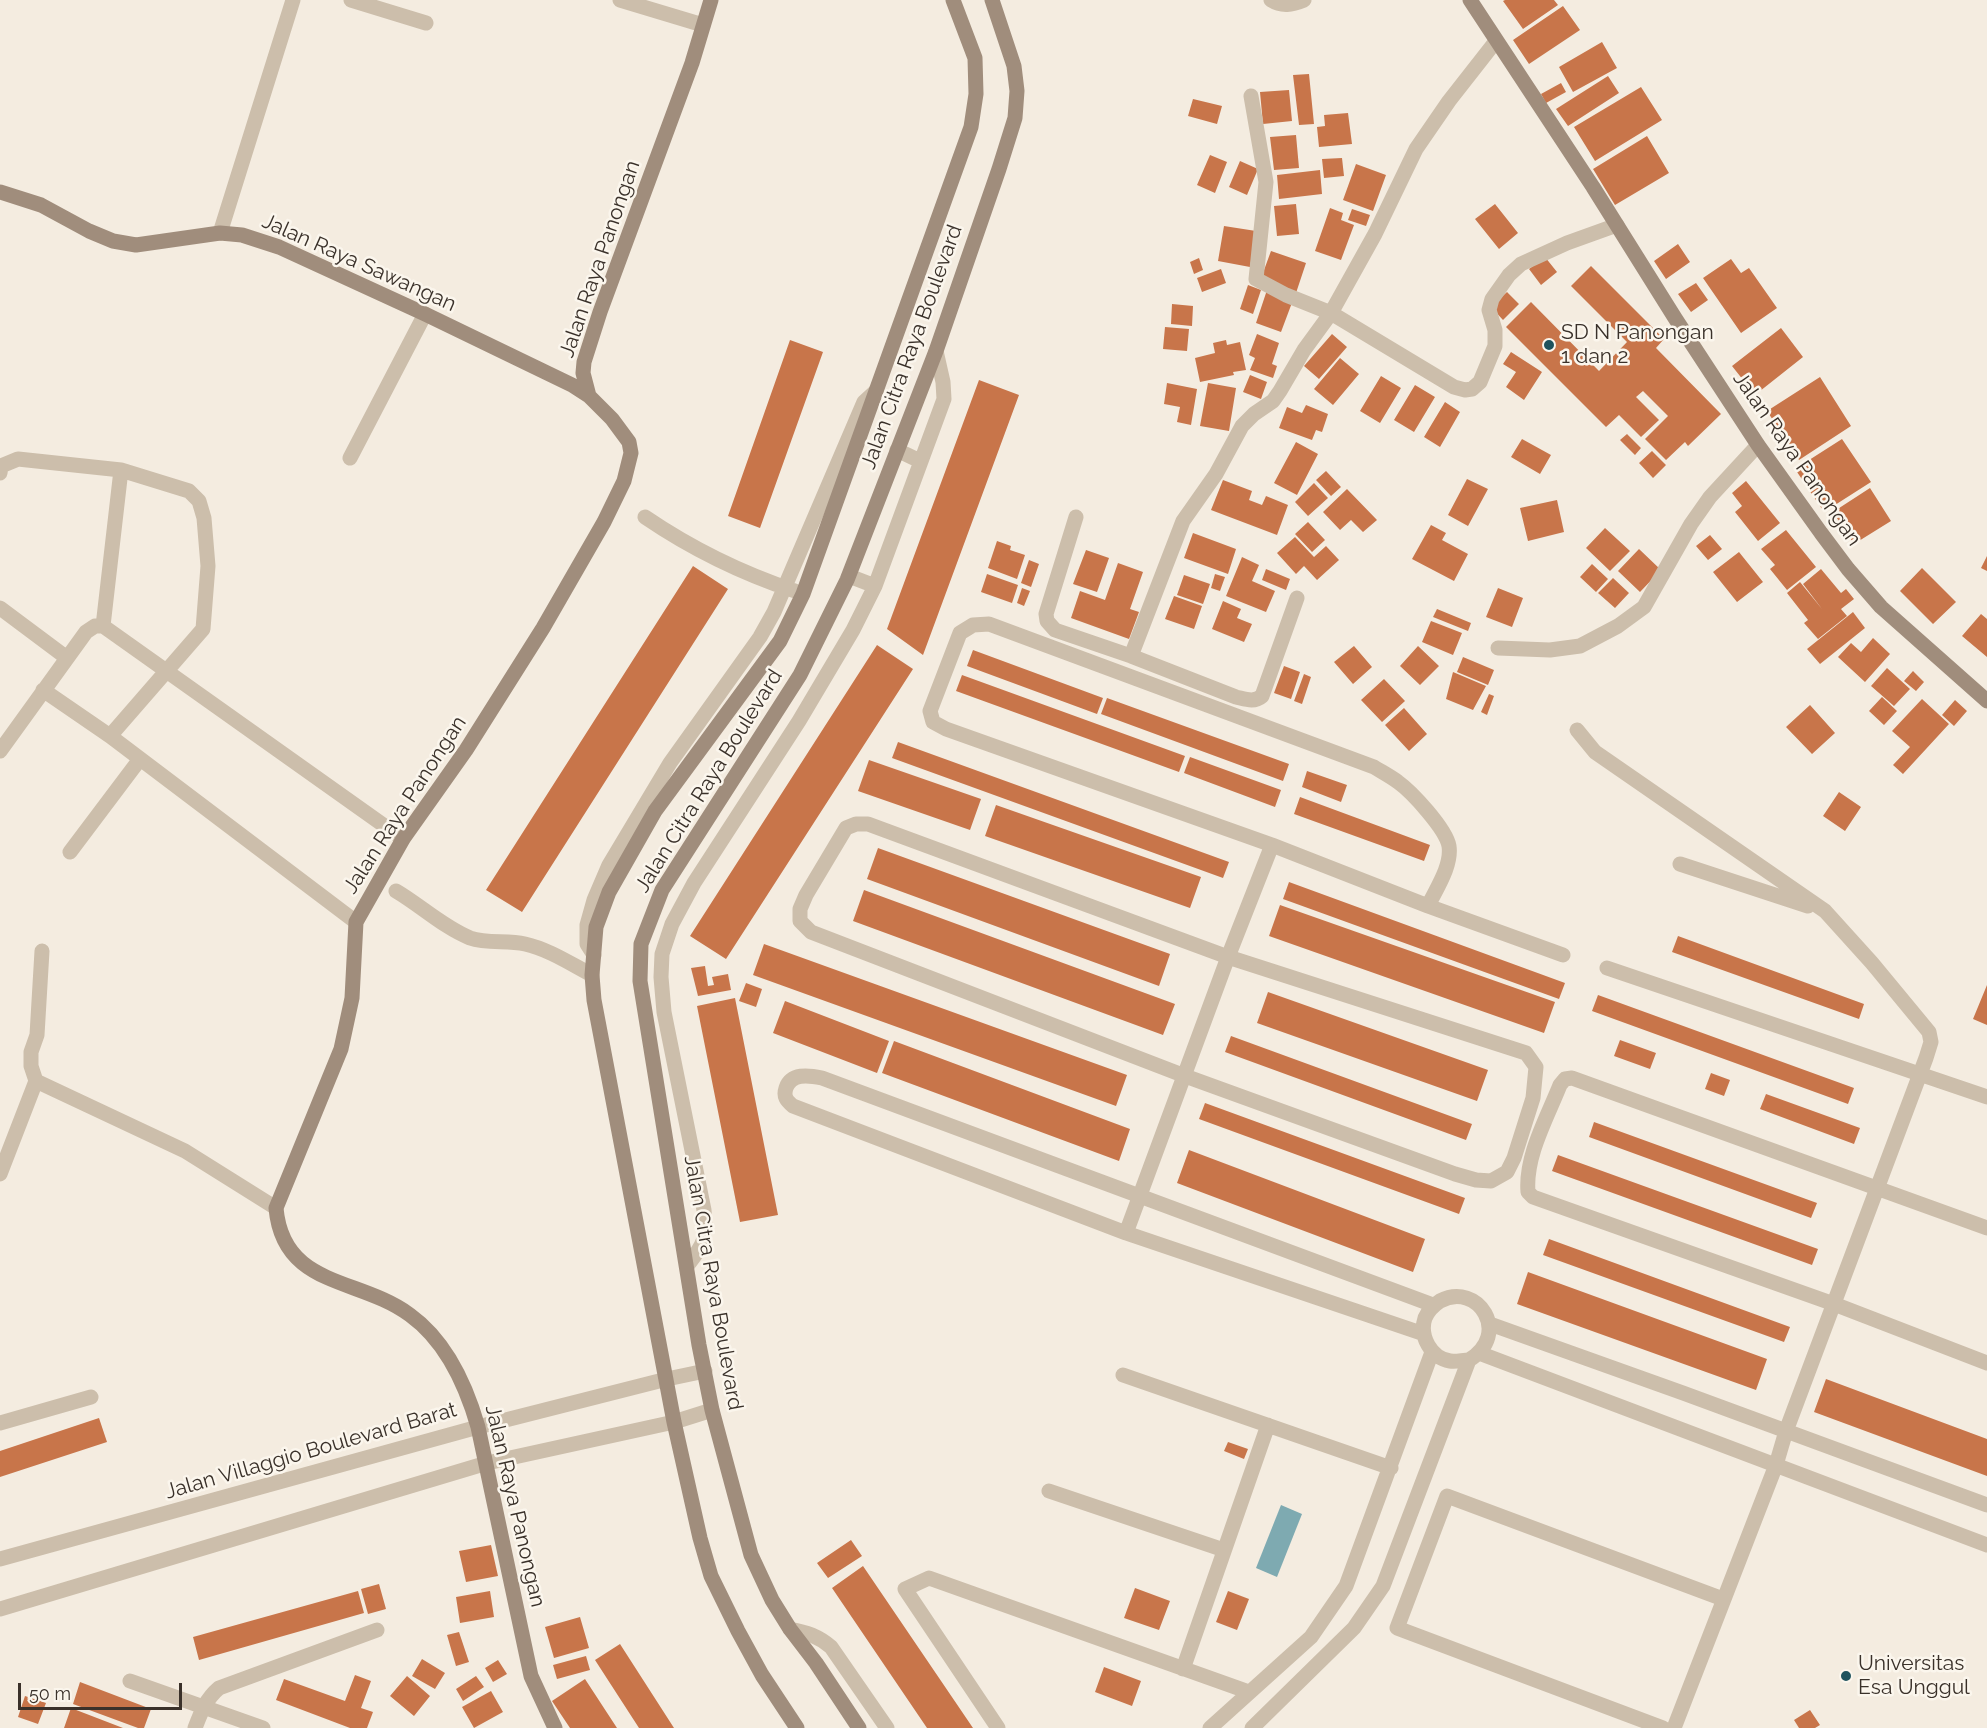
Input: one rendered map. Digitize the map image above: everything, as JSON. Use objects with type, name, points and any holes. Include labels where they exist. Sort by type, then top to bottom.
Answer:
[{"type":"main road","name":"Jalan Raya Panongan","points":[[555,1728],[531,1676],[487,1462],[472,1406],[447,1354],[411,1315],[393,1304],[306,1267],[290,1252],[277,1222],[276,1208],[341,1049],[352,998],[356,922],[403,839],[466,750],[543,628],[604,522],[624,481],[631,453],[629,442],[612,419],[590,396],[583,373],[584,362],[600,312],[692,63],[711,0]]},
{"type":"main road","name":"Jalan Citra Raya Boulevard","points":[[797,1728],[762,1675],[711,1576],[700,1538],[674,1422],[597,1011],[592,975],[596,927],[609,892],[656,811],[780,641],[803,594],[971,127],[976,94],[975,58],[953,0]]},
{"type":"main road","name":"Jalan Citra Raya Boulevard","points":[[859,1728],[816,1663],[790,1629],[772,1600],[751,1555],[712,1410],[699,1345],[640,981],[641,944],[662,890],[791,689],[819,639],[849,576],[936,351],[1015,117],[1017,91],[1014,66],[992,0]]},
{"type":"main road","name":"Jalan Raya Panongan","points":[[1470,0],[1758,445],[1834,551],[1881,607],[1987,701]]},
{"type":"main road","name":"Jalan Raya Sawangan","points":[[0,192],[41,205],[113,241],[136,244],[220,233],[242,235],[279,247],[425,314],[572,385],[590,396]]},
{"type":"street","points":[[220,233],[293,0]]},
{"type":"street","points":[[351,0],[426,23]]},
{"type":"street","points":[[620,0],[703,25]]},
{"type":"street","points":[[1271,0],[1285,5],[1304,0]]},
{"type":"street","points":[[1131,656],[1183,520],[1216,474],[1242,426],[1254,414],[1273,401],[1304,350],[1331,313],[1375,234],[1416,149],[1496,40]]},
{"type":"street","points":[[1251,96],[1266,182],[1256,279],[1286,295],[1331,313],[1454,387],[1472,390],[1480,382],[1495,346],[1495,330],[1489,310],[1492,299],[1509,275],[1521,264],[1558,247],[1617,225]]},
{"type":"street","points":[[350,458],[425,314]]},
{"type":"street","points":[[687,1266],[701,1248],[707,1233],[664,1012],[662,954],[672,924],[694,883],[831,670],[875,586],[944,399],[943,382],[936,351]]},
{"type":"street","points":[[594,955],[587,944],[587,925],[594,900],[609,865],[670,763],[760,638],[785,588],[864,402],[876,391]]},
{"type":"street","points":[[1498,648],[1550,650],[1580,646],[1618,626],[1644,607],[1703,506],[1758,445]]},
{"type":"street","points":[[897,450],[921,461]]},
{"type":"street","points":[[0,473],[1,466],[18,459],[121,470],[189,491],[199,501],[204,518],[208,566],[202,629],[110,736]]},
{"type":"street","points":[[103,626],[121,470]]},
{"type":"street","points":[[645,517],[694,549],[726,565],[803,594]]},
{"type":"street","points":[[1076,517],[1046,614],[1047,621],[1055,630],[1131,656],[1236,697],[1249,700],[1262,696],[1298,598]]},
{"type":"street","points":[[849,576],[875,586]]},
{"type":"street","points":[[0,608],[67,658]]},
{"type":"street","points":[[1428,906],[1448,861],[1449,845],[1441,830],[1423,807],[1399,782],[1374,767],[989,624],[973,625],[960,633],[930,711],[933,722],[945,729],[1272,845],[1428,906],[1563,955]]},
{"type":"street","points":[[0,751],[86,632],[95,626],[103,626],[403,839]]},
{"type":"street","points":[[791,689],[811,702]]},
{"type":"street","points":[[43,690],[110,736],[356,922]]},
{"type":"street","points":[[1577,730],[1595,752],[1826,912],[1929,1032],[1931,1041],[1786,1431],[1776,1465],[1674,1728]]},
{"type":"street","points":[[69,852],[140,759]]},
{"type":"street","points":[[670,763],[684,772]]},
{"type":"street","points":[[719,801],[739,813]]},
{"type":"street","points":[[856,824],[868,824],[1228,957],[1526,1053],[1536,1067],[1533,1098],[1514,1158],[1507,1172],[1491,1181],[1476,1180],[1455,1174],[1185,1076],[811,932],[800,921],[800,909],[846,828],[856,824]]},
{"type":"street","points":[[1126,1233],[1272,845]]},
{"type":"street","points":[[1680,864],[1826,912]]},
{"type":"street","points":[[396,891],[455,931],[472,938],[492,942],[511,941],[528,944],[592,975]]},
{"type":"street","points":[[651,915],[672,924]]},
{"type":"street","points":[[0,1174],[36,1081],[31,1066],[31,1052],[37,1035],[42,951]]},
{"type":"street","points":[[1608,968],[1987,1097]]},
{"type":"street","points":[[645,1014],[664,1012]]},
{"type":"street","points":[[1424,1334],[1126,1233],[793,1106],[784,1094],[790,1080],[808,1075],[822,1078],[1433,1305]]},
{"type":"street","points":[[1987,1228],[1572,1078],[1565,1079],[1560,1085],[1532,1156],[1527,1182],[1528,1192],[1533,1197],[1834,1304],[1987,1362]]},
{"type":"street","points":[[36,1081],[185,1151],[276,1208]]},
{"type":"street","points":[[666,1136],[688,1131]]},
{"type":"street","points":[[1252,1728],[1354,1628],[1383,1586],[1474,1357],[1488,1340],[1490,1324],[1482,1308],[1467,1298],[1449,1296],[1433,1305],[1425,1319],[1424,1334],[1432,1352],[1449,1361],[1474,1357],[1776,1465],[1987,1545]]},
{"type":"street","points":[[1490,1324],[1987,1505]]},
{"type":"street","points":[[1210,1728],[1311,1637],[1346,1586],[1432,1352]]},
{"type":"street","name":"Jalan Villaggio Boulevard Barat","points":[[0,1559],[478,1427],[705,1371]]},
{"type":"street","points":[[1123,1375],[1391,1468]]},
{"type":"street","points":[[2,1419],[91,1397]]},
{"type":"street","points":[[0,1609],[487,1462],[674,1422],[712,1410]]},
{"type":"street","points":[[1183,1669],[1268,1425]]},
{"type":"street","points":[[1049,1491],[1224,1550]]},
{"type":"street","points":[[1663,1728],[1397,1628],[1447,1496],[1723,1599]]},
{"type":"street","points":[[998,1728],[905,1589],[929,1578],[1249,1692]]},
{"type":"street","points":[[790,1629],[806,1632],[831,1647],[887,1728]]},
{"type":"street","points":[[195,1728],[203,1707],[219,1688],[377,1630]]},
{"type":"street","points":[[130,1681],[263,1728]]},
{"type":"water","points":[[1281,1505],[1302,1514],[1277,1577],[1256,1568]]},
{"type":"building","points":[[1554,0],[1558,5],[1523,29],[1503,1]]},
{"type":"building","points":[[1563,6],[1580,30],[1529,64],[1513,40]]},
{"type":"building","points":[[1602,42],[1617,68],[1573,92],[1559,67]]},
{"type":"building","points":[[1309,74],[1314,124],[1299,125],[1293,75]]},
{"type":"building","points":[[1608,76],[1619,93],[1568,126],[1556,109]]},
{"type":"building","points":[[1561,83],[1566,92],[1546,103],[1541,94]]},
{"type":"building","points":[[1641,87],[1662,120],[1595,161],[1574,127]]},
{"type":"building","points":[[1289,90],[1292,121],[1263,124],[1260,92]]},
{"type":"building","points":[[1193,99],[1222,106],[1217,124],[1188,116]]},
{"type":"building","points":[[1348,113],[1352,144],[1319,147],[1317,127],[1325,126],[1324,115]]},
{"type":"building","points":[[1296,135],[1299,168],[1274,170],[1270,137]]},
{"type":"building","points":[[1647,136],[1669,173],[1615,205],[1593,169]]},
{"type":"building","points":[[1210,155],[1227,162],[1215,193],[1197,185]]},
{"type":"building","points":[[1342,158],[1344,176],[1324,178],[1322,159]]},
{"type":"building","points":[[1240,161],[1258,169],[1247,195],[1229,187]]},
{"type":"building","points":[[1356,164],[1386,175],[1373,211],[1343,200]]},
{"type":"building","points":[[1320,170],[1322,194],[1279,199],[1277,175]]},
{"type":"building","points":[[1296,204],[1299,234],[1277,236],[1274,206]]},
{"type":"building","points":[[1495,204],[1518,233],[1499,249],[1475,219]]},
{"type":"building","points":[[1330,208],[1343,213],[1341,220],[1354,225],[1341,260],[1315,251]]},
{"type":"building","points":[[1352,209],[1370,215],[1366,226],[1348,220]]},
{"type":"building","points":[[1224,226],[1256,231],[1250,267],[1218,261]]},
{"type":"building","points":[[1678,244],[1690,262],[1666,279],[1654,261]]},
{"type":"building","points":[[1271,251],[1306,263],[1296,293],[1260,281]]},
{"type":"building","points":[[1545,257],[1557,272],[1541,285],[1529,269]]},
{"type":"building","points":[[1199,258],[1203,270],[1194,274],[1190,262]]},
{"type":"building","points":[[1731,259],[1741,273],[1749,268],[1777,308],[1741,333],[1703,278]]},
{"type":"building","name":"SD N Panongan 1 dan 2","points":[[1591,266],[1664,339],[1656,348],[1721,414],[1688,446],[1685,442],[1666,460],[1645,439],[1668,416],[1643,391],[1636,397],[1659,420],[1641,437],[1619,415],[1606,427],[1506,327],[1531,302],[1599,371],[1627,342],[1571,286]]},
{"type":"building","points":[[1221,269],[1226,283],[1202,292],[1197,278]]},
{"type":"building","points":[[1696,283],[1708,300],[1691,312],[1678,294]]},
{"type":"building","points":[[1248,285],[1261,290],[1253,314],[1240,309]]},
{"type":"building","points":[[1267,290],[1293,300],[1281,332],[1256,323]]},
{"type":"building","points":[[1507,292],[1519,304],[1503,320],[1491,307]]},
{"type":"building","points":[[1172,304],[1193,306],[1192,326],[1171,324]]},
{"type":"building","points":[[1165,327],[1189,329],[1187,351],[1163,349]]},
{"type":"building","points":[[1781,328],[1803,357],[1755,395],[1732,366]]},
{"type":"building","points":[[1257,334],[1279,343],[1272,364],[1277,366],[1273,378],[1250,370],[1255,358],[1249,355]]},
{"type":"building","points":[[1332,334],[1347,347],[1319,379],[1304,366]]},
{"type":"building","points":[[790,340],[823,352],[760,528],[728,516]]},
{"type":"building","points":[[1226,340],[1227,345],[1240,342],[1246,370],[1233,372],[1234,375],[1200,382],[1195,358],[1215,353],[1213,343]]},
{"type":"building","points":[[1511,352],[1542,372],[1524,400],[1506,387],[1516,372],[1503,364]]},
{"type":"building","points":[[1340,358],[1359,374],[1333,405],[1314,389]]},
{"type":"building","points":[[1250,375],[1267,382],[1261,399],[1243,392]]},
{"type":"building","points":[[1381,376],[1401,388],[1380,423],[1360,411]]},
{"type":"building","points":[[1820,377],[1851,426],[1799,460],[1767,411]]},
{"type":"building","points":[[979,380],[1019,395],[923,655],[887,629]]},
{"type":"building","points":[[1167,383],[1197,389],[1191,425],[1177,422],[1180,407],[1164,404]]},
{"type":"building","points":[[1208,383],[1236,388],[1229,431],[1200,426]]},
{"type":"building","points":[[1415,385],[1435,397],[1414,432],[1394,420]]},
{"type":"building","points":[[1445,402],[1460,412],[1440,447],[1424,437]]},
{"type":"building","points":[[1306,405],[1328,414],[1322,432],[1316,430],[1312,440],[1279,428],[1287,407],[1302,413]]},
{"type":"building","points":[[1627,434],[1641,448],[1635,455],[1620,440]]},
{"type":"building","points":[[1522,439],[1551,455],[1540,474],[1511,457]]},
{"type":"building","points":[[1842,439],[1871,482],[1824,512],[1795,469]]},
{"type":"building","points":[[1296,442],[1318,454],[1297,495],[1274,483]]},
{"type":"building","points":[[1652,451],[1666,465],[1653,478],[1639,463]]},
{"type":"building","points":[[1326,471],[1341,487],[1331,496],[1316,480]]},
{"type":"building","points":[[1467,479],[1488,489],[1468,526],[1448,515]]},
{"type":"building","points":[[1223,480],[1252,491],[1249,500],[1262,505],[1266,496],[1288,505],[1277,535],[1211,510]]},
{"type":"building","points":[[1746,481],[1780,523],[1758,541],[1735,512],[1742,506],[1732,493]]},
{"type":"building","points":[[1314,483],[1328,498],[1308,516],[1295,502]]},
{"type":"building","points":[[1870,488],[1891,521],[1854,544],[1833,512]]},
{"type":"building","points":[[1347,489],[1377,520],[1363,532],[1351,520],[1340,530],[1323,512]]},
{"type":"building","points":[[1557,500],[1564,532],[1528,541],[1520,508]]},
{"type":"building","points":[[1308,522],[1325,540],[1312,552],[1295,534]]},
{"type":"building","points":[[1431,525],[1446,533],[1442,540],[1468,554],[1454,581],[1412,559]]},
{"type":"building","points":[[1605,528],[1630,551],[1610,571],[1586,548]]},
{"type":"building","points":[[1786,530],[1816,567],[1787,590],[1770,569],[1775,565],[1761,549]]},
{"type":"building","points":[[1193,533],[1236,549],[1228,574],[1184,558]]},
{"type":"building","points":[[1710,535],[1722,549],[1708,560],[1696,546]]},
{"type":"building","points":[[1295,537],[1314,557],[1326,546],[1339,560],[1317,580],[1304,566],[1296,574],[1277,553]]},
{"type":"building","points":[[997,541],[1011,546],[1010,550],[1025,555],[1017,579],[988,568]]},
{"type":"building","points":[[1639,549],[1661,570],[1640,592],[1618,571]]},
{"type":"building","points":[[1086,550],[1109,558],[1097,592],[1073,584]]},
{"type":"building","points":[[1739,552],[1763,582],[1737,602],[1713,572]]},
{"type":"building","points":[[1987,556],[1987,571],[1981,568]]},
{"type":"building","points":[[1242,557],[1259,565],[1252,581],[1275,591],[1266,612],[1226,596]]},
{"type":"building","points":[[1029,560],[1039,564],[1031,587],[1021,583]]},
{"type":"building","points":[[1118,563],[1143,572],[1130,609],[1139,612],[1129,639],[1071,618],[1080,591],[1105,600]]},
{"type":"building","points":[[1592,564],[1608,579],[1596,592],[1580,577]]},
{"type":"building","points":[[693,566],[728,589],[522,912],[486,890]]},
{"type":"building","points":[[1922,568],[1956,602],[1933,624],[1900,591]]},
{"type":"building","points":[[1266,569],[1290,579],[1286,590],[1262,580]]},
{"type":"building","points":[[1821,569],[1841,593],[1846,589],[1854,599],[1841,609],[1847,616],[1818,639],[1804,623],[1808,620],[1787,593],[1800,582],[1822,609],[1803,584]]},
{"type":"building","points":[[987,574],[1018,585],[1012,603],[981,592]]},
{"type":"building","points":[[1215,574],[1225,577],[1220,591],[1211,588]]},
{"type":"building","points":[[1184,575],[1210,584],[1203,604],[1177,595]]},
{"type":"building","points":[[1613,578],[1629,593],[1615,608],[1598,593]]},
{"type":"building","points":[[1022,588],[1030,591],[1024,606],[1017,603]]},
{"type":"building","points":[[1498,588],[1523,598],[1512,627],[1486,617]]},
{"type":"building","points":[[1174,596],[1202,606],[1194,629],[1165,619]]},
{"type":"building","points":[[1223,601],[1241,609],[1237,618],[1252,624],[1244,642],[1212,629]]},
{"type":"building","points":[[1437,609],[1471,623],[1468,631],[1433,617]]},
{"type":"building","points":[[1853,612],[1865,628],[1820,664],[1807,649]]},
{"type":"building","points":[[1981,614],[1987,619],[1987,657],[1962,636]]},
{"type":"building","points":[[1431,621],[1462,633],[1453,655],[1422,642]]},
{"type":"building","points":[[1873,638],[1890,654],[1865,682],[1838,657],[1851,643],[1861,652]]},
{"type":"building","points":[[877,645],[913,669],[726,959],[690,936]]},
{"type":"building","points":[[1354,646],[1372,667],[1353,684],[1334,662]]},
{"type":"building","points":[[1418,646],[1439,666],[1420,685],[1400,666]]},
{"type":"building","points":[[973,650],[1103,698],[1097,714],[967,666]]},
{"type":"building","points":[[1463,657],[1494,670],[1488,685],[1457,672]]},
{"type":"building","points":[[1284,666],[1300,672],[1291,699],[1274,693]]},
{"type":"building","points":[[1887,668],[1910,689],[1894,706],[1871,686]]},
{"type":"building","points":[[1913,671],[1924,682],[1916,691],[1904,681]]},
{"type":"building","points":[[1453,672],[1486,686],[1473,710],[1446,699]]},
{"type":"building","points":[[1304,674],[1311,677],[1302,704],[1294,701]]},
{"type":"building","points":[[962,675],[1185,756],[1179,772],[956,691]]},
{"type":"building","points":[[1384,679],[1405,701],[1382,722],[1361,700]]},
{"type":"building","points":[[1489,694],[1494,696],[1487,715],[1481,712]]},
{"type":"building","points":[[1882,697],[1897,711],[1884,725],[1869,711]]},
{"type":"building","points":[[1107,698],[1289,764],[1283,781],[1101,714]]},
{"type":"building","points":[[1922,699],[1949,724],[1903,774],[1893,765],[1910,747],[1892,731]]},
{"type":"building","points":[[1955,700],[1967,711],[1954,726],[1942,715]]},
{"type":"building","points":[[1810,705],[1835,733],[1812,754],[1786,727]]},
{"type":"building","points":[[1404,708],[1427,734],[1409,751],[1385,725]]},
{"type":"building","points":[[898,742],[1229,862],[1223,878],[892,758]]},
{"type":"building","points":[[1190,757],[1281,790],[1275,807],[1184,773]]},
{"type":"building","points":[[869,760],[981,799],[970,830],[858,791]]},
{"type":"building","points":[[1307,771],[1347,785],[1341,802],[1302,787]]},
{"type":"building","points":[[1839,792],[1861,807],[1845,831],[1823,816]]},
{"type":"building","points":[[1300,797],[1430,845],[1424,861],[1294,814]]},
{"type":"building","points":[[996,805],[1201,877],[1190,908],[985,836]]},
{"type":"building","points":[[878,848],[1170,954],[1159,986],[867,879]]},
{"type":"building","points":[[1289,882],[1565,983],[1559,999],[1283,899]]},
{"type":"building","points":[[864,890],[1175,1004],[1163,1035],[853,921]]},
{"type":"building","points":[[1280,905],[1555,1002],[1544,1033],[1269,936]]},
{"type":"building","points":[[1678,936],[1864,1004],[1859,1019],[1672,952]]},
{"type":"building","points":[[764,944],[1127,1075],[1116,1106],[753,975]]},
{"type":"building","points":[[705,966],[708,986],[714,985],[712,977],[728,974],[731,990],[698,996],[691,968]]},
{"type":"building","points":[[746,983],[762,989],[756,1007],[739,1001]]},
{"type":"building","points":[[1987,985],[1987,1025],[1973,1019]]},
{"type":"building","points":[[1268,992],[1488,1070],[1477,1101],[1257,1023]]},
{"type":"building","points":[[1598,995],[1854,1088],[1848,1104],[1592,1011]]},
{"type":"building","points":[[735,998],[778,1215],[740,1222],[697,1006]]},
{"type":"building","points":[[785,1001],[889,1041],[877,1073],[773,1033]]},
{"type":"building","points":[[1231,1036],[1472,1124],[1466,1140],[1225,1052]]},
{"type":"building","points":[[1620,1040],[1656,1053],[1650,1069],[1614,1056]]},
{"type":"building","points":[[894,1041],[1130,1129],[1119,1161],[882,1073]]},
{"type":"building","points":[[1711,1073],[1730,1080],[1724,1096],[1705,1089]]},
{"type":"building","points":[[1766,1094],[1860,1128],[1854,1144],[1760,1109]]},
{"type":"building","points":[[1205,1103],[1465,1198],[1459,1214],[1199,1119]]},
{"type":"building","points":[[1594,1122],[1817,1203],[1811,1218],[1589,1137]]},
{"type":"building","points":[[1189,1150],[1425,1239],[1413,1272],[1177,1183]]},
{"type":"building","points":[[1558,1155],[1818,1249],[1812,1265],[1552,1171]]},
{"type":"building","points":[[1549,1239],[1790,1327],[1784,1342],[1543,1255]]},
{"type":"building","points":[[1528,1272],[1767,1359],[1756,1390],[1517,1304]]},
{"type":"building","points":[[1826,1379],[1987,1439],[1987,1476],[1814,1412]]},
{"type":"building","points":[[99,1418],[107,1442],[0,1477],[0,1451]]},
{"type":"building","points":[[1228,1442],[1248,1449],[1244,1459],[1224,1451]]},
{"type":"building","points":[[851,1540],[862,1556],[828,1578],[817,1563]]},
{"type":"building","points":[[491,1545],[498,1576],[466,1582],[459,1551]]},
{"type":"building","points":[[863,1566],[973,1728],[927,1728],[832,1588]]},
{"type":"building","points":[[379,1584],[386,1609],[368,1614],[361,1589]]},
{"type":"building","points":[[1135,1588],[1170,1601],[1159,1630],[1124,1618]]},
{"type":"building","points":[[358,1591],[364,1613],[199,1660],[193,1637]]},
{"type":"building","points":[[490,1591],[494,1617],[460,1623],[456,1597]]},
{"type":"building","points":[[1228,1591],[1249,1599],[1237,1630],[1216,1622]]},
{"type":"building","points":[[580,1617],[589,1648],[554,1658],[545,1627]]},
{"type":"building","points":[[459,1632],[469,1662],[456,1666],[447,1635]]},
{"type":"building","points":[[620,1644],[674,1728],[639,1728],[595,1660]]},
{"type":"building","points":[[586,1656],[590,1670],[557,1679],[553,1665]]},
{"type":"building","points":[[422,1659],[445,1673],[435,1689],[412,1676]]},
{"type":"building","points":[[498,1660],[507,1674],[493,1682],[485,1668]]},
{"type":"building","points":[[1104,1667],[1141,1681],[1132,1706],[1095,1692]]},
{"type":"building","points":[[355,1675],[371,1681],[361,1708],[373,1712],[367,1728],[350,1728],[276,1700],[284,1679],[345,1701]]},
{"type":"building","points":[[407,1676],[430,1696],[414,1716],[390,1696]]},
{"type":"building","points":[[476,1676],[484,1687],[463,1701],[456,1689]]},
{"type":"building","points":[[585,1679],[617,1728],[570,1728],[552,1701]]},
{"type":"building","points":[[80,1682],[151,1709],[144,1728],[138,1728],[73,1704]]},
{"type":"building","points":[[491,1691],[503,1712],[474,1728],[462,1707]]},
{"type":"building","points":[[25,1696],[46,1703],[38,1724],[18,1717]]},
{"type":"building","points":[[71,1708],[123,1728],[64,1728]]},
{"type":"building","points":[[1810,1710],[1820,1725],[1815,1728],[1799,1728],[1794,1720]]},
{"type":"place","name":"SD N Panongan 1 dan 2","points":[[1549,345]]},
{"type":"place","name":"Universitas Esa Unggul","points":[[1846,1676]]}]
